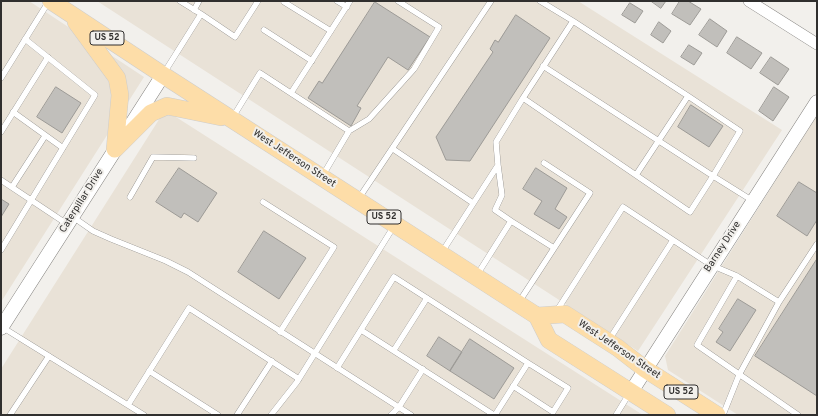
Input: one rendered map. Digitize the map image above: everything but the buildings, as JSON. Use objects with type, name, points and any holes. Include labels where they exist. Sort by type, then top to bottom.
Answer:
[{"type":"main road","name":"West Jefferson Street","points":[[50,1],[518,304],[546,315],[565,314],[645,369],[717,415]]},
{"type":"main road","points":[[70,14],[117,78],[120,95],[115,149]]},
{"type":"main road","points":[[115,149],[151,113],[167,106],[231,119]]},
{"type":"main road","name":"US 52","points":[[546,315],[549,340],[667,415]]},
{"type":"street","points":[[749,1],[817,44]]},
{"type":"street","name":"Caterpillar Drive","points":[[3,322],[163,74]]},
{"type":"street","name":"Barney Drive","points":[[631,392],[817,102]]},
{"type":"lane","points":[[1,78],[50,1]]},
{"type":"lane","points":[[180,1],[235,37],[258,1]]},
{"type":"lane","points":[[194,10],[200,1]]},
{"type":"lane","points":[[337,1],[346,7]]},
{"type":"lane","points":[[291,93],[350,1]]},
{"type":"lane","points":[[322,177],[349,131],[369,119],[414,69],[439,27],[398,1]]},
{"type":"lane","points":[[358,200],[491,1]]},
{"type":"lane","points":[[523,98],[690,212],[740,131],[573,21],[540,1]]},
{"type":"lane","points":[[284,2],[331,31]]},
{"type":"lane","points":[[163,74],[201,14]]},
{"type":"lane","points":[[554,248],[495,210],[502,195],[496,142],[573,21]]},
{"type":"lane","points":[[264,30],[312,61]]},
{"type":"lane","points":[[1,250],[95,95],[25,39]]},
{"type":"lane","points":[[1,132],[48,57]]},
{"type":"lane","points":[[543,66],[753,201]]},
{"type":"lane","points":[[231,119],[260,73],[349,131]]},
{"type":"lane","points":[[636,175],[688,96]]},
{"type":"lane","points":[[13,112],[63,148]]},
{"type":"lane","points":[[12,187],[45,136]]},
{"type":"lane","points":[[392,149],[474,203]]},
{"type":"lane","points":[[130,197],[153,156],[194,158]]},
{"type":"lane","points":[[518,304],[590,193],[544,163]]},
{"type":"lane","points":[[440,254],[498,165]]},
{"type":"lane","points":[[1,180],[31,201],[110,239],[166,260],[188,272],[411,415]]},
{"type":"lane","points":[[263,202],[334,247],[280,332]]},
{"type":"lane","points":[[546,315],[623,207],[712,265],[737,276],[779,302]]},
{"type":"lane","points":[[476,277],[511,220]]},
{"type":"lane","points":[[271,415],[299,379],[395,225]]},
{"type":"lane","points":[[607,342],[673,240]]},
{"type":"lane","points":[[722,415],[739,375],[779,302],[817,244]]},
{"type":"lane","points":[[737,276],[697,345],[798,415]]},
{"type":"lane","points":[[337,368],[394,277],[568,388],[553,412],[513,386]]},
{"type":"lane","points":[[394,350],[427,298]]},
{"type":"lane","points":[[128,405],[189,308],[299,379]]},
{"type":"lane","points":[[3,322],[49,356],[144,415]]},
{"type":"lane","points":[[361,330],[494,415],[528,363]]},
{"type":"lane","points":[[10,415],[49,356]]},
{"type":"lane","points":[[237,415],[272,361]]},
{"type":"lane","points":[[391,415],[399,407],[423,369]]},
{"type":"lane","points":[[149,371],[218,415]]},
{"type":"lane","points":[[616,415],[631,392]]},
{"type":"shaded area","points":[[1,1],[29,1],[144,77],[1,302]]},
{"type":"shaded area","points":[[97,1],[578,1],[782,130],[638,351]]},
{"type":"shaded area","points":[[165,110],[643,415],[1,415],[1,369]]},
{"type":"shaded area","points":[[817,115],[817,415],[738,415],[668,370],[665,356]]}]
